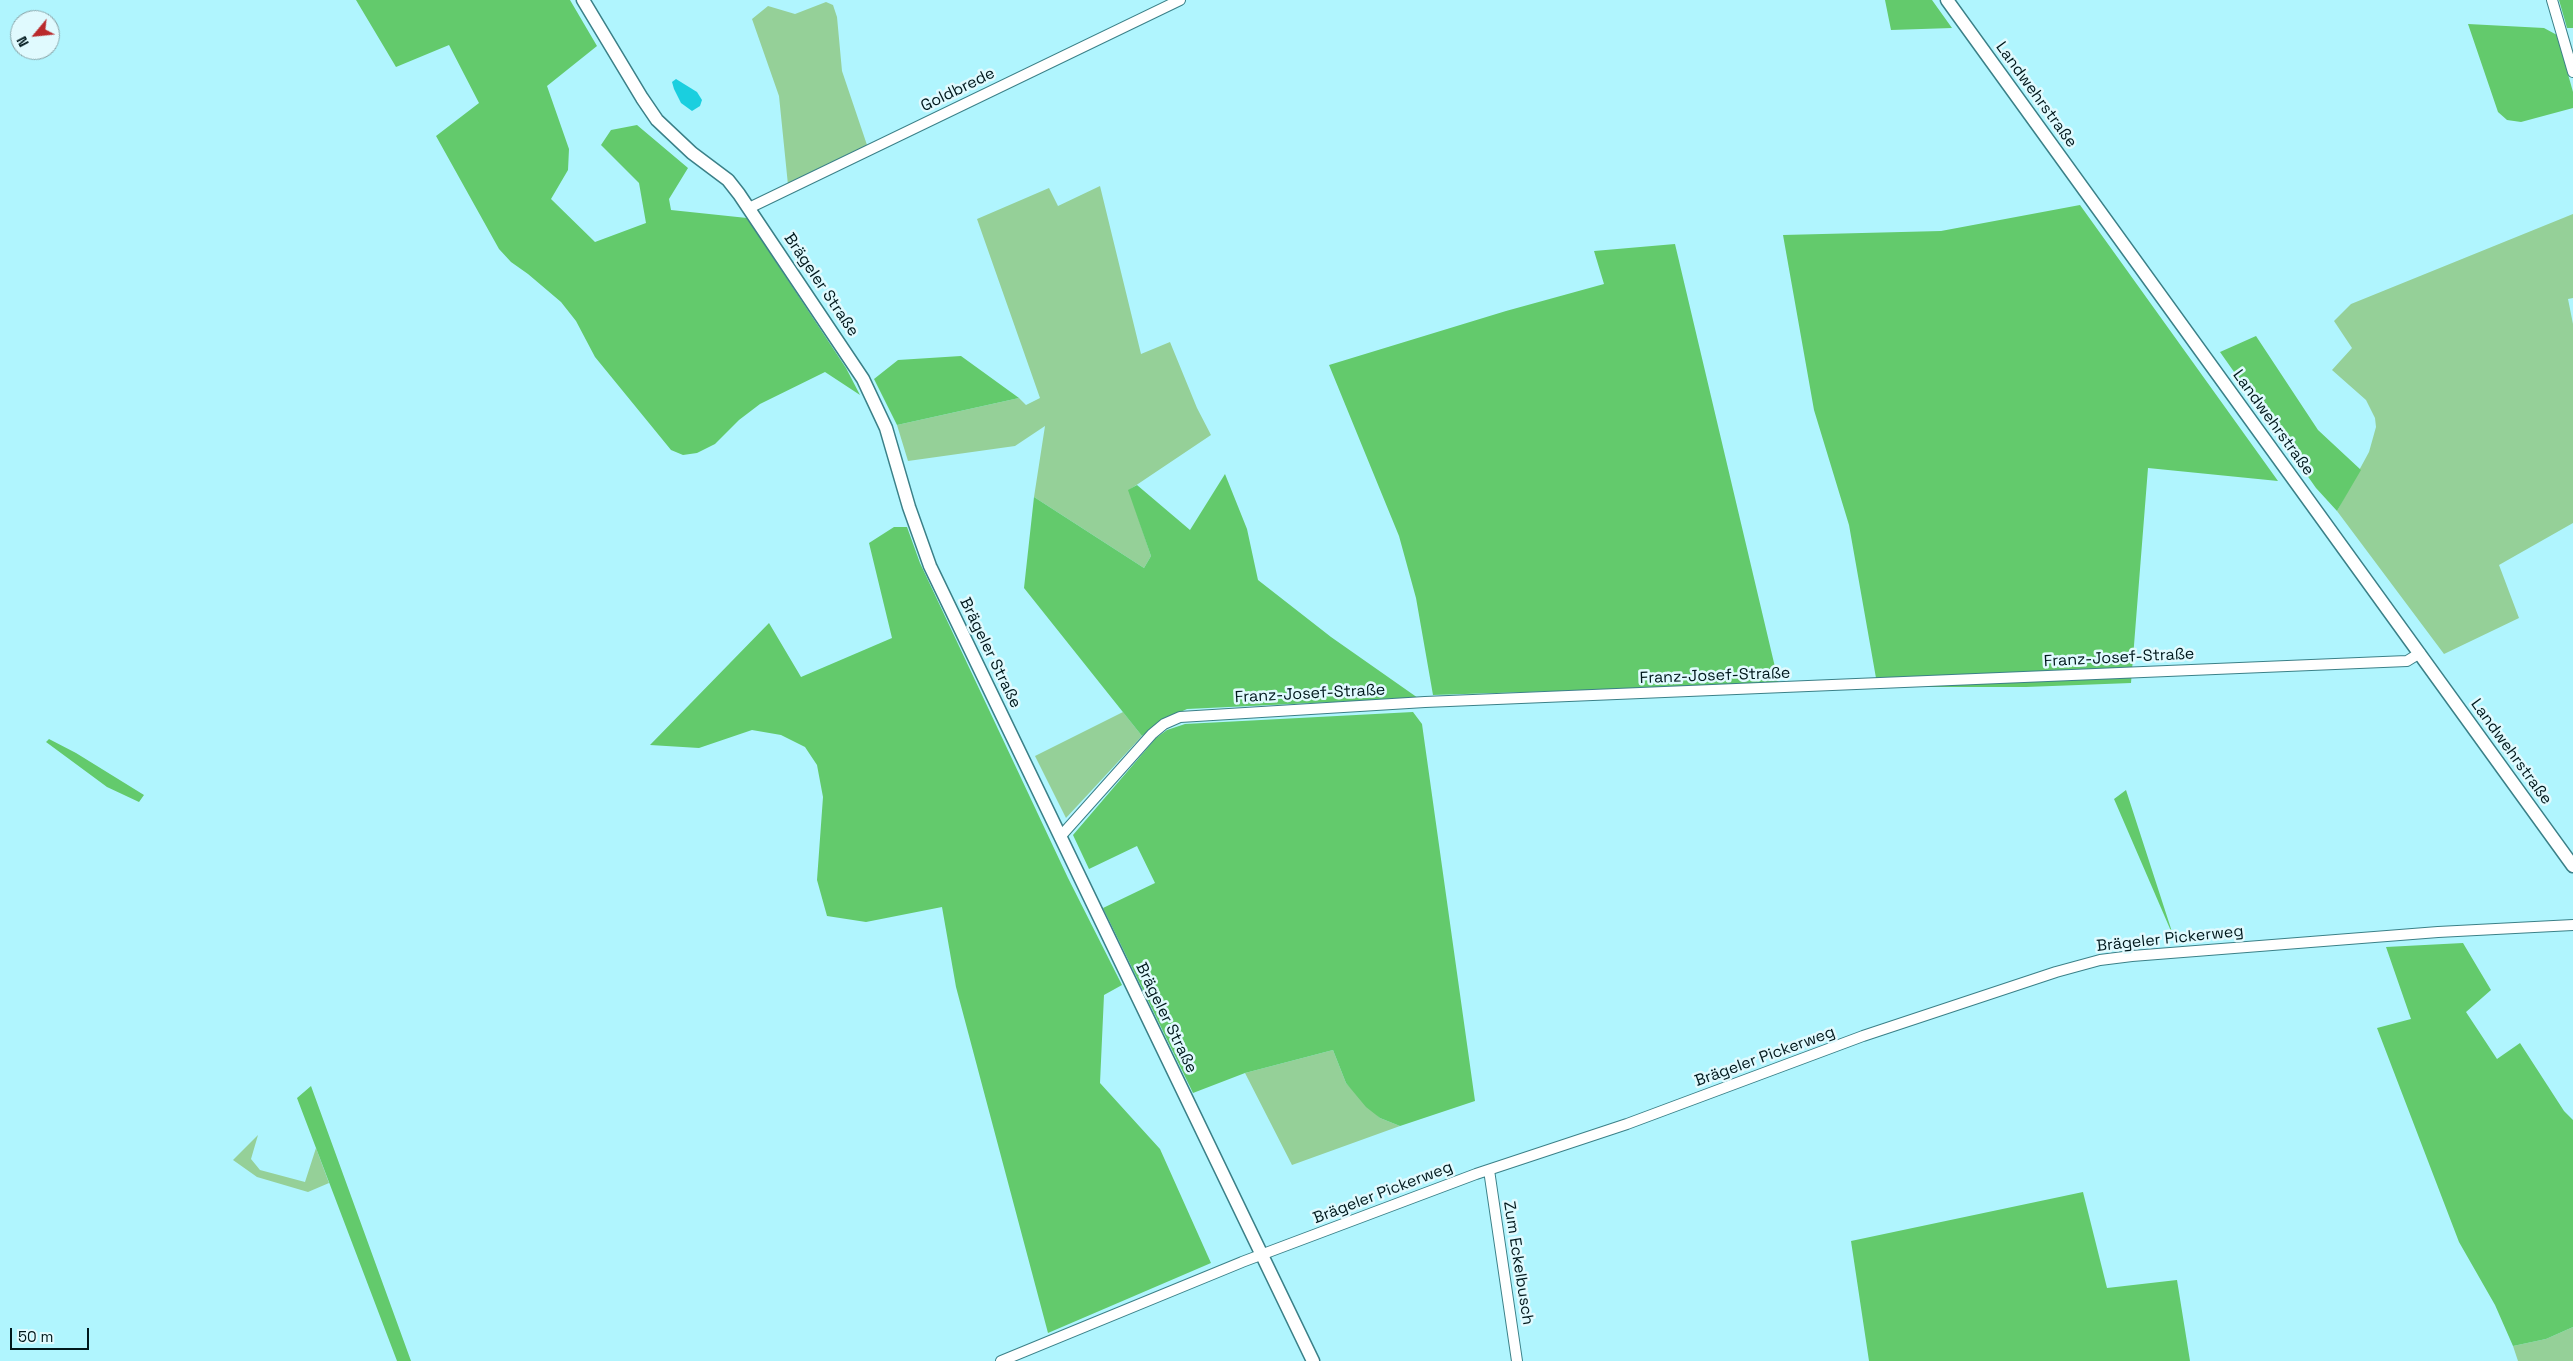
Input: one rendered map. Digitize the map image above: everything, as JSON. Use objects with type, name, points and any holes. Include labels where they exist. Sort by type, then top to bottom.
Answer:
[{"type":"street","name":"Brägeler Straße","points":[[583,0],[657,120],[692,153],[728,180],[749,208],[848,356],[875,403],[886,428],[909,507],[930,566],[1313,1361]]},
{"type":"street","name":"Goldbrede","points":[[749,208],[1180,0]]},
{"type":"street","name":"Landwehrstraße","points":[[1947,0],[2573,866]]},
{"type":"street","points":[[2552,0],[2573,72]]},
{"type":"street","name":"Franz-Josef-Straße","points":[[1060,837],[1152,734],[1164,724],[1180,716],[1424,702],[2407,661],[2420,653]]},
{"type":"street","name":"Brägeler Pickerweg","points":[[1001,1361],[1262,1255],[1489,1170],[1627,1124],[1872,1033],[2056,972],[2100,960],[2320,940],[2573,925]]},
{"type":"street","name":"Zum Eckelbusch","points":[[1489,1170],[1517,1361]]},
{"type":"green space","points":[[356,0],[570,0],[597,46],[547,86],[569,149],[568,170],[551,199],[595,242],[646,223],[639,183],[601,145],[611,130],[637,125],[688,168],[669,199],[671,210],[747,218],[846,368],[860,395],[825,372],[760,404],[739,420],[715,444],[697,453],[683,455],[671,450],[595,357],[576,321],[561,302],[511,262],[499,249],[436,136],[479,103],[449,45],[396,67]]},
{"type":"green space","points":[[1885,0],[1932,0],[1952,28],[1891,30]]},
{"type":"green space","points":[[2559,0],[2573,0],[2573,28],[2567,28]]},
{"type":"green space","points":[[826,2],[833,5],[837,17],[842,71],[867,145],[788,185],[779,96],[752,19],[768,6],[795,14]]},
{"type":"green space","points":[[2468,24],[2544,28],[2557,35],[2573,92],[2573,108],[2521,122],[2507,120],[2498,112]]},
{"type":"green space","points":[[1100,186],[1141,354],[1170,342],[1197,408],[1211,435],[1129,490],[1151,556],[1144,568],[1034,497],[1045,426],[1015,446],[908,461],[897,425],[1019,398],[1026,405],[1040,398],[977,219],[1049,188],[1058,206]]},
{"type":"green space","points":[[2080,205],[2278,481],[2148,468],[2131,683],[2026,687],[1894,687],[1876,678],[1849,525],[1814,410],[1783,235],[1941,231]]},
{"type":"green space","points":[[2573,214],[2573,298],[2568,299],[2573,324],[2573,523],[2499,565],[2519,618],[2444,654],[2337,511],[2369,452],[2376,427],[2375,418],[2366,400],[2332,370],[2352,348],[2334,321],[2351,304]]},
{"type":"green space","points":[[1675,244],[1779,684],[1433,695],[1416,598],[1399,536],[1329,365],[1506,311],[1604,284],[1594,251]]},
{"type":"green space","points":[[2256,336],[2318,430],[2361,470],[2337,511],[2316,488],[2220,352]]},
{"type":"green space","points":[[961,356],[1019,398],[897,425],[874,379],[898,360]]},
{"type":"green space","points":[[1225,474],[1247,529],[1258,580],[1331,637],[1418,698],[1187,709],[1163,720],[1142,736],[1024,588],[1034,497],[1144,568],[1151,556],[1128,490],[1137,485],[1190,530]]},
{"type":"green space","points":[[894,527],[907,527],[920,563],[1068,878],[1122,985],[1104,995],[1100,1083],[1160,1149],[1211,1263],[1048,1333],[956,987],[942,907],[866,922],[827,916],[817,880],[823,797],[817,765],[805,747],[781,735],[752,730],[699,748],[650,745],[769,623],[801,677],[892,638],[869,543]]},
{"type":"green space","points":[[1123,712],[1142,736],[1066,818],[1035,756]]},
{"type":"green space","points":[[1413,712],[1422,724],[1475,1101],[1400,1126],[1380,1118],[1366,1107],[1346,1083],[1333,1050],[1245,1073],[1193,1093],[1103,908],[1155,883],[1137,846],[1089,869],[1073,835],[1156,738],[1167,730],[1185,724]]},
{"type":"green space","points":[[49,739],[76,753],[144,795],[139,802],[107,787],[46,742]]},
{"type":"green space","points":[[2126,790],[2174,938],[2114,799]]},
{"type":"green space","points":[[2463,943],[2491,990],[2466,1012],[2497,1059],[2520,1043],[2564,1111],[2573,1120],[2573,1327],[2546,1339],[2513,1346],[2495,1305],[2459,1242],[2377,1028],[2411,1019],[2386,947]]},
{"type":"green space","points":[[1333,1050],[1346,1083],[1380,1118],[1400,1126],[1292,1165],[1245,1073]]},
{"type":"green space","points":[[311,1086],[411,1361],[397,1361],[297,1098]]},
{"type":"green space","points":[[258,1135],[251,1159],[260,1170],[305,1182],[316,1148],[329,1183],[308,1192],[257,1177],[233,1160]]},
{"type":"green space","points":[[2083,1192],[2107,1288],[2177,1280],[2190,1361],[1869,1361],[1851,1241]]},
{"type":"green space","points":[[2573,1327],[2573,1361],[2518,1361],[2513,1346],[2546,1339]]},
{"type":"water","points":[[676,79],[697,92],[702,100],[700,106],[692,111],[681,103],[672,82]]}]
